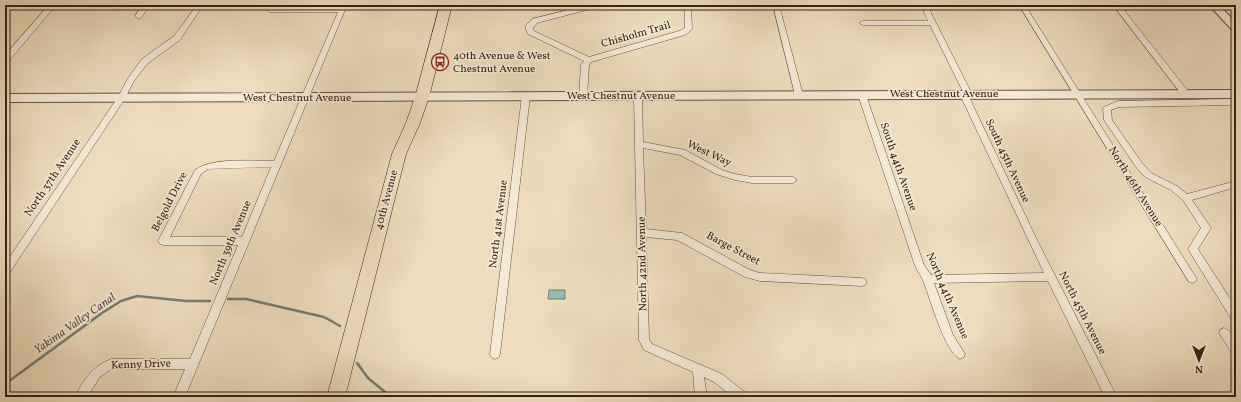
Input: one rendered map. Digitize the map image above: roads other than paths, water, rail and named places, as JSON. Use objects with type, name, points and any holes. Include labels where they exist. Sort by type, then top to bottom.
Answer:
[{"type":"main road","name":"40th Avenue","points":[[336,397],[399,154],[413,123],[422,97],[446,5]]},
{"type":"street","points":[[5,60],[53,5]]},
{"type":"street","points":[[138,16],[147,5]]},
{"type":"street","name":"North 37th Avenue","points":[[5,272],[121,98],[131,80],[146,61],[177,38],[200,5]]},
{"type":"street","points":[[583,96],[585,65],[588,60],[531,32],[529,26],[535,21],[588,8],[592,5]]},
{"type":"street","name":"Chisholm Trail","points":[[588,60],[682,33],[688,29],[688,5]]},
{"type":"street","points":[[776,5],[799,95]]},
{"type":"street","name":"South 45th Avenue","points":[[924,5],[968,94],[966,99],[1032,240]]},
{"type":"street","name":"North 46th Avenue","points":[[1022,5],[1192,279]]},
{"type":"street","points":[[1116,5],[1185,94]]},
{"type":"street","points":[[1214,5],[1236,29]]},
{"type":"street","points":[[270,10],[343,7]]},
{"type":"street","name":"North 39th Avenue","points":[[179,397],[343,7]]},
{"type":"street","points":[[863,22],[932,23]]},
{"type":"street","name":"West Chestnut Avenue","points":[[5,98],[1236,94]]},
{"type":"street","name":"South 44th Avenue","points":[[862,95],[913,246]]},
{"type":"street","name":"North 41st Avenue","points":[[495,354],[526,96]]},
{"type":"street","name":"North 42nd Avenue","points":[[638,96],[643,233],[644,340],[648,347],[718,378],[742,397]]},
{"type":"street","points":[[1236,102],[1118,104],[1107,109],[1108,120],[1139,166],[1148,175],[1174,188],[1186,198],[1206,228],[1193,249],[1236,317]]},
{"type":"street","name":"West Way","points":[[640,144],[682,152],[719,172],[735,177],[752,180],[794,180]]},
{"type":"street","name":"Belgold Drive","points":[[245,241],[163,241],[198,172],[201,169],[212,165],[277,164]]},
{"type":"street","points":[[1186,198],[1236,184]]},
{"type":"street","name":"Barge Street","points":[[643,233],[679,236],[748,274],[760,277],[862,282]]},
{"type":"street","name":"North 45th Avenue","points":[[1032,240],[1111,397]]},
{"type":"street","name":"North 44th Avenue","points":[[913,246],[920,266],[928,279],[949,336],[960,354]]},
{"type":"street","points":[[928,279],[1051,277]]},
{"type":"street","points":[[1224,333],[1236,350]]},
{"type":"street","name":"Kenny Drive","points":[[81,397],[93,375],[102,367],[111,364],[193,364]]},
{"type":"street","points":[[698,369],[701,397]]},
{"type":"water","points":[[549,290],[565,290],[565,299],[548,299]]},
{"type":"waterway","name":"Yakima Valley Canal","points":[[5,384],[102,313],[121,301],[137,296],[186,301],[210,301]]},
{"type":"waterway","name":"Yakima Valley Canal","points":[[228,299],[246,299],[324,317],[340,326]]},
{"type":"waterway","name":"Yakima Valley Canal","points":[[357,363],[368,378],[391,397]]},
{"type":"place","name":"40th Avenue & West Chestnut Avenue","points":[[440,62]]}]
